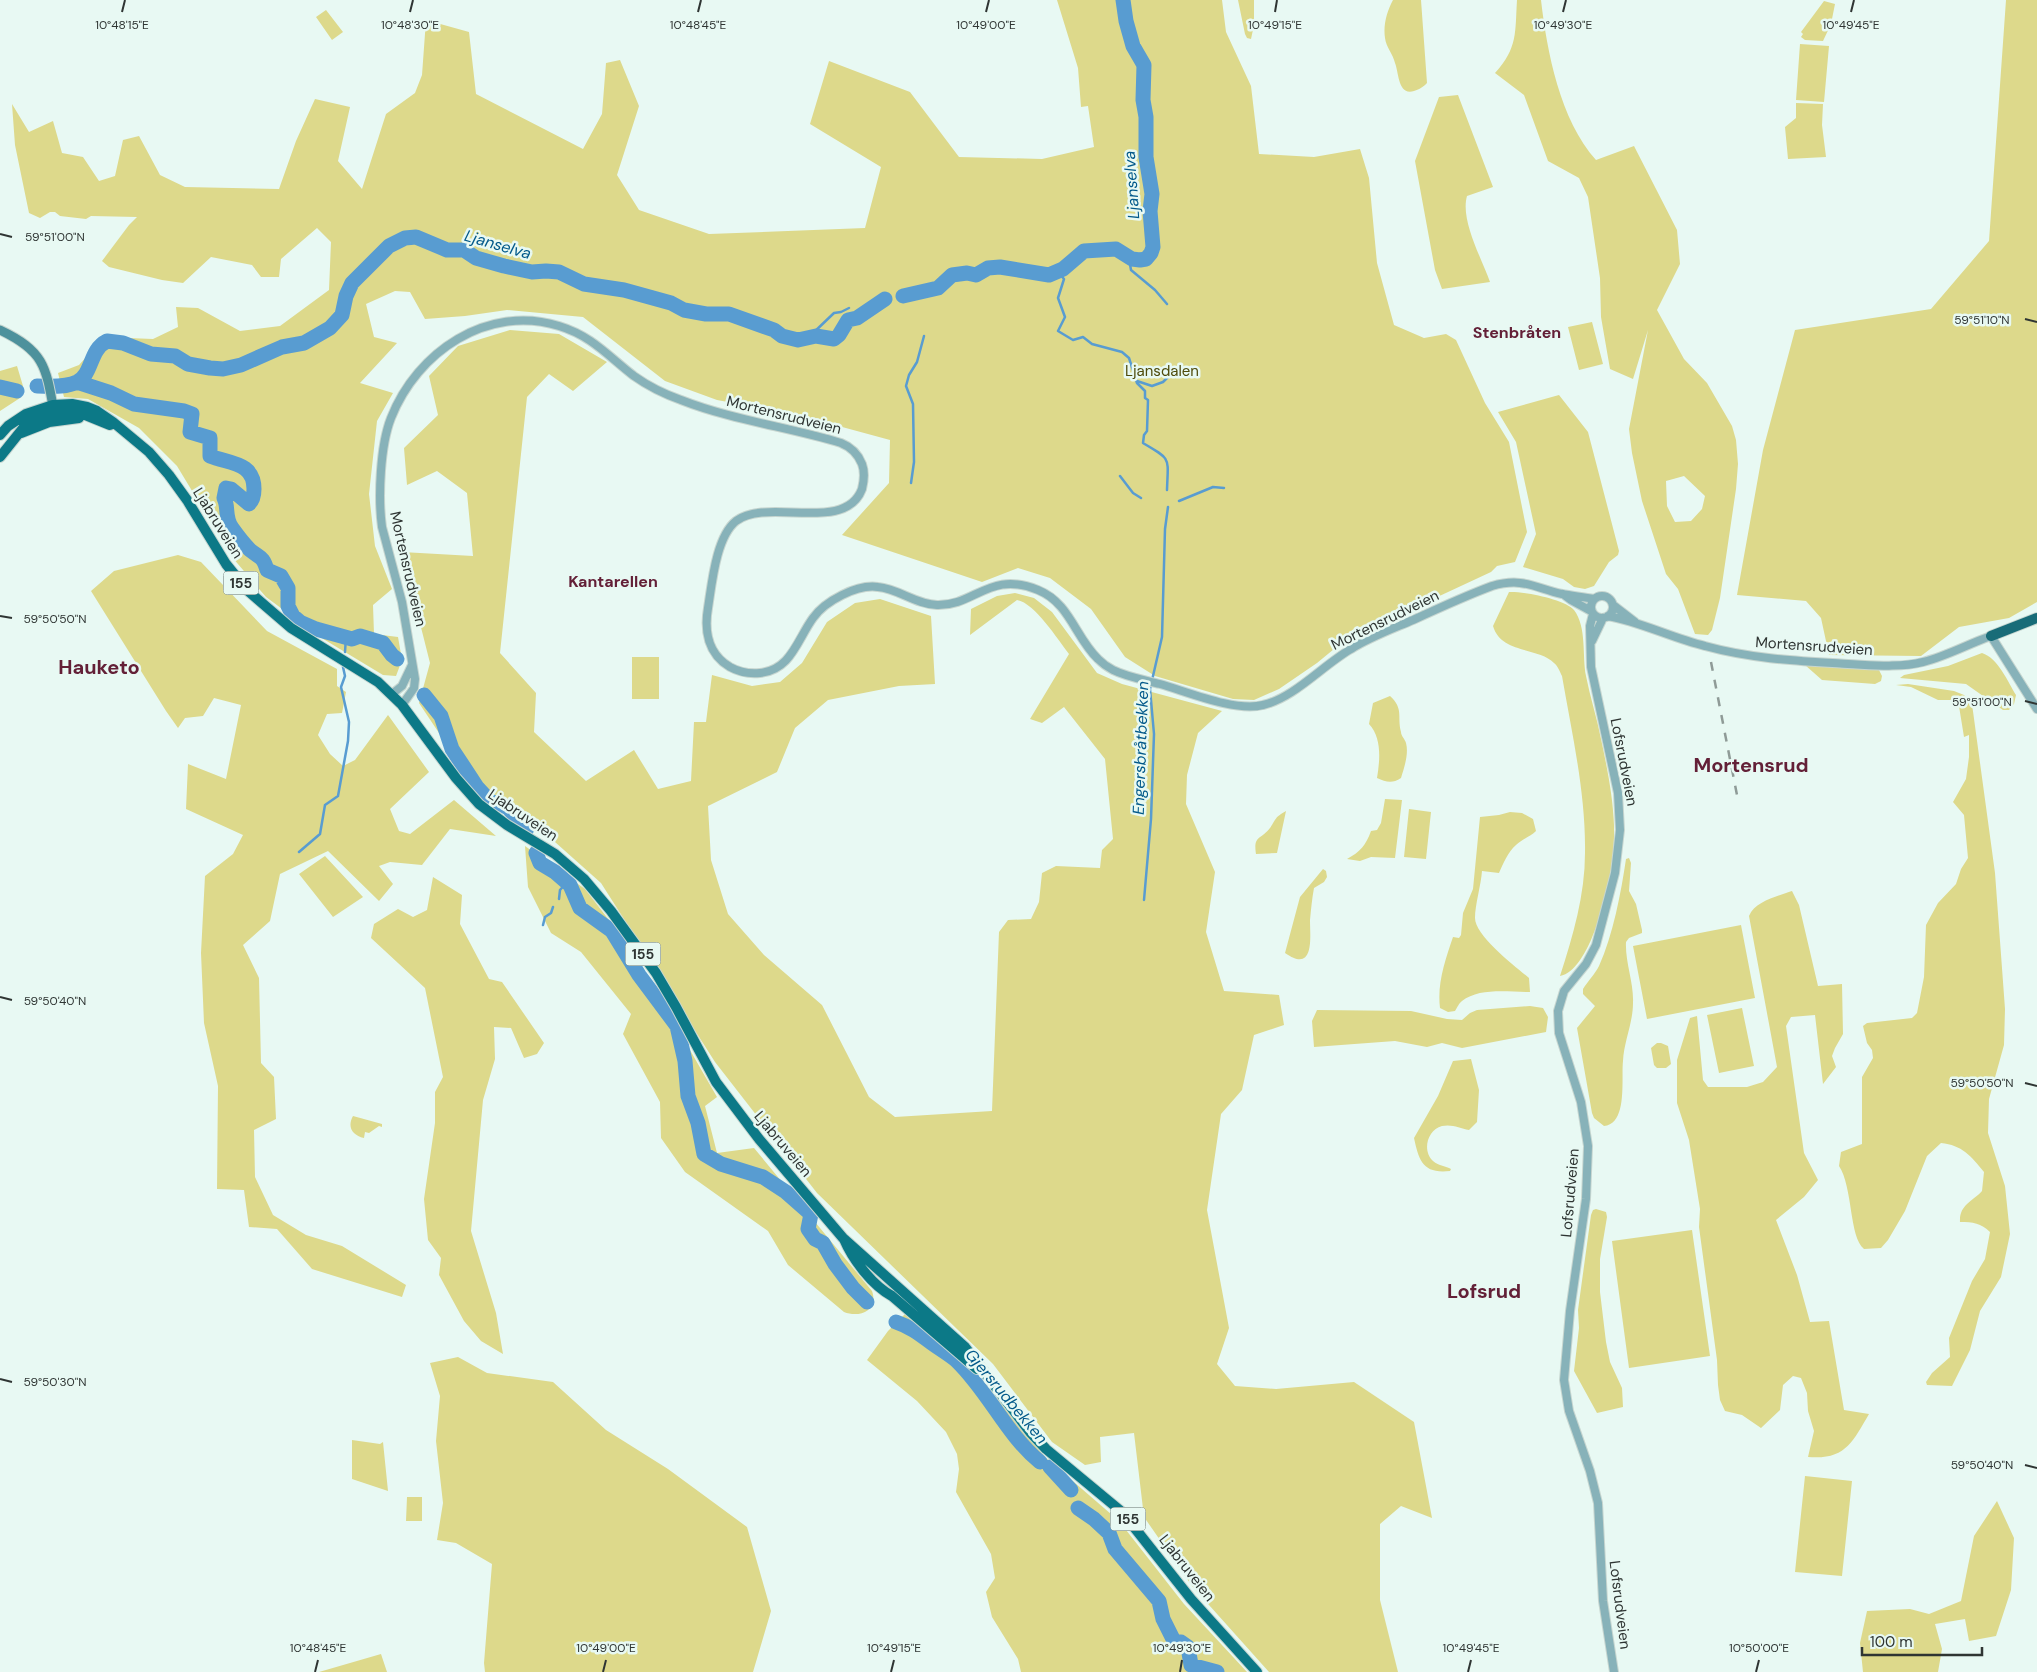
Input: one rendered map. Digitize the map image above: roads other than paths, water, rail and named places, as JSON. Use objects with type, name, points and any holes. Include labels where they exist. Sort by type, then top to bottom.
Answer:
[{"type":"highway","points":[[1991,636],[2037,618]]},
{"type":"main road","points":[[0,330],[30,348],[41,360],[48,380],[54,409]]},
{"type":"main road","name":"Ljabruveien","points":[[54,409],[72,404],[92,409],[105,416],[149,452],[187,500],[226,564],[247,590],[291,628],[363,671],[392,694],[471,796],[507,825],[562,860],[584,879],[639,948],[668,992],[702,1058],[728,1100],[759,1140],[843,1238],[955,1337],[1046,1450],[1107,1498],[1130,1521],[1191,1599],[1257,1672]]},
{"type":"main road","name":"Ljabruveien","points":[[54,409],[78,412],[126,434]]},
{"type":"main road","name":"155","points":[[0,457],[28,422],[54,409]]},
{"type":"main road","name":"155","points":[[0,435],[8,426],[26,414],[54,409]]},
{"type":"main road","name":"Ljabruveien","points":[[18,434],[39,425],[58,420],[94,418]]},
{"type":"street","name":"Mortensrudveien","points":[[402,705],[414,685],[406,617],[380,513],[384,448],[388,426],[398,404],[418,374],[448,344],[479,328],[502,322],[526,321],[548,323],[582,335],[608,352],[639,379],[681,400],[719,412],[841,443],[853,450],[859,458],[864,470],[862,488],[853,502],[844,508],[825,512],[753,514],[739,519],[728,530],[720,550],[706,623],[707,635],[712,650],[728,666],[741,672],[755,674],[768,672],[778,667],[792,654],[816,614],[839,598],[857,589],[873,586],[921,603],[943,605],[989,587],[1010,584],[1040,590],[1057,602],[1068,614],[1092,653],[1108,667],[1122,674],[1248,707],[1271,703],[1284,696],[1355,646],[1492,586],[1507,582],[1522,582],[1563,594],[1594,599]]},
{"type":"street","name":"Mortensrudveien","points":[[1563,594],[1592,612]]},
{"type":"street","points":[[1600,596],[1606,596],[1613,605],[1611,613],[1605,617],[1592,612],[1594,599],[1600,596]]},
{"type":"street","name":"Mortensrudveien","points":[[1613,605],[1635,622]]},
{"type":"street","name":"Lofsrudveien","points":[[1592,612],[1590,626],[1592,641],[1591,667],[1618,793],[1620,830],[1618,857],[1612,891],[1596,945],[1586,964],[1564,991],[1558,1011],[1559,1033],[1581,1102],[1588,1146],[1587,1190],[1570,1311],[1564,1380],[1569,1411],[1590,1471],[1598,1503],[1603,1601],[1614,1672]]},
{"type":"street","name":"Mortensrudveien","points":[[1605,617],[1635,622],[1691,642],[1735,654],[1782,660],[1894,665],[1916,663],[1931,660],[1991,636]]},
{"type":"street","name":"Lofsrudveien","points":[[1592,641],[1605,617]]},
{"type":"street","points":[[1991,636],[2037,709]]},
{"type":"street","points":[[392,694],[402,686],[412,665]]},
{"type":"waterway","name":"Ljanselva","points":[[903,296],[938,288],[952,275],[967,273],[976,275],[988,268],[1000,267],[1049,275],[1063,269],[1084,251],[1116,249],[1132,259],[1140,260],[1146,259],[1151,253],[1153,247],[1150,211],[1152,194],[1146,157],[1146,117],[1143,100],[1144,65],[1133,46],[1126,21],[1123,0]]},
{"type":"waterway","name":"Ljanselva","points":[[37,386],[62,386],[77,382],[86,373],[97,350],[107,341],[123,343],[151,354],[175,356],[188,364],[223,369],[241,365],[282,347],[304,343],[330,328],[342,315],[346,296],[352,283],[389,246],[405,238],[416,237],[447,250],[464,250],[476,258],[504,266],[532,272],[559,272],[584,284],[624,290],[671,303],[684,310],[706,314],[729,314],[774,330],[782,336],[798,340],[816,336],[834,339],[839,335],[848,320],[857,318],[885,299]]},
{"type":"waterway","points":[[1129,258],[1131,270],[1155,290],[1167,304]]},
{"type":"waterway","name":"Engersbråtbekken","points":[[1058,272],[1064,279],[1058,298],[1065,317],[1058,331],[1073,340],[1083,337],[1092,344],[1122,352],[1129,358],[1137,383],[1145,391],[1145,398],[1148,400],[1147,431],[1144,435],[1143,443],[1164,457],[1168,471],[1167,490]]},
{"type":"waterway","points":[[810,336],[834,313],[849,308]]},
{"type":"waterway","points":[[911,483],[914,462],[913,404],[906,386],[909,375],[917,362],[924,336]]},
{"type":"waterway","points":[[1137,381],[1152,386],[1163,382],[1168,377],[1196,369]]},
{"type":"waterway","name":"Gjersrudbekken","points":[[77,382],[111,393],[134,404],[184,411],[192,414],[190,432],[210,438],[210,456],[240,465],[250,474],[253,480],[254,491],[249,504],[231,489],[226,488],[224,498],[228,520],[245,545],[259,556],[266,565],[267,570],[281,576],[288,588],[288,606],[293,616],[300,622],[316,629],[352,639],[360,636],[383,643],[397,659]]},
{"type":"waterway","name":"Ljanselva","points":[[0,387],[17,391]]},
{"type":"waterway","points":[[1120,476],[1133,493],[1141,498]]},
{"type":"waterway","points":[[1179,501],[1213,487],[1224,488]]},
{"type":"waterway","name":"Engersbråtbekken","points":[[1144,900],[1151,819],[1154,734],[1150,689],[1162,637],[1165,529],[1168,507]]},
{"type":"waterway","points":[[345,652],[346,637]]},
{"type":"waterway","points":[[299,852],[320,834],[325,805],[338,796],[348,741],[349,722],[341,687],[345,676],[343,667]]},
{"type":"waterway","name":"Gjersrudbekken","points":[[424,695],[441,716],[452,749],[477,787],[490,801],[508,808],[521,822],[526,831]]},
{"type":"waterway","name":"Gjersrudbekken","points":[[536,853],[540,863],[555,872],[570,885],[580,908],[612,931],[639,975],[677,1026],[685,1061],[688,1096],[698,1123],[704,1154],[721,1164],[763,1177],[786,1192],[811,1214],[808,1229],[815,1239],[823,1243],[835,1264],[853,1288],[867,1302]]},
{"type":"waterway","points":[[559,899],[560,890],[567,882]]},
{"type":"waterway","points":[[543,925],[545,917],[551,913],[553,907]]},
{"type":"waterway","name":"Gjersrudbekken","points":[[896,1322],[917,1332],[957,1361],[979,1386],[1017,1439],[1040,1462]]},
{"type":"waterway","name":"Gjersrudbekken","points":[[1050,1467],[1071,1490]]},
{"type":"waterway","name":"Gjersrudbekken","points":[[1078,1508],[1109,1533],[1115,1549],[1159,1601],[1163,1619],[1175,1643],[1181,1642],[1188,1647],[1191,1665],[1217,1672]]},
{"type":"railway","points":[[1711,662],[1737,795]]},
{"type":"district","name":"Stenbråten","points":[[1517,332]]},
{"type":"district","name":"Kantarellen","points":[[613,581]]},
{"type":"district","name":"Hauketo","points":[[99,667]]},
{"type":"district","name":"Mortensrud","points":[[1751,765]]},
{"type":"district","name":"Lofsrud","points":[[1484,1291]]},
{"type":"park label","name":"Ljansdalen","points":[[1162,371]]}]
